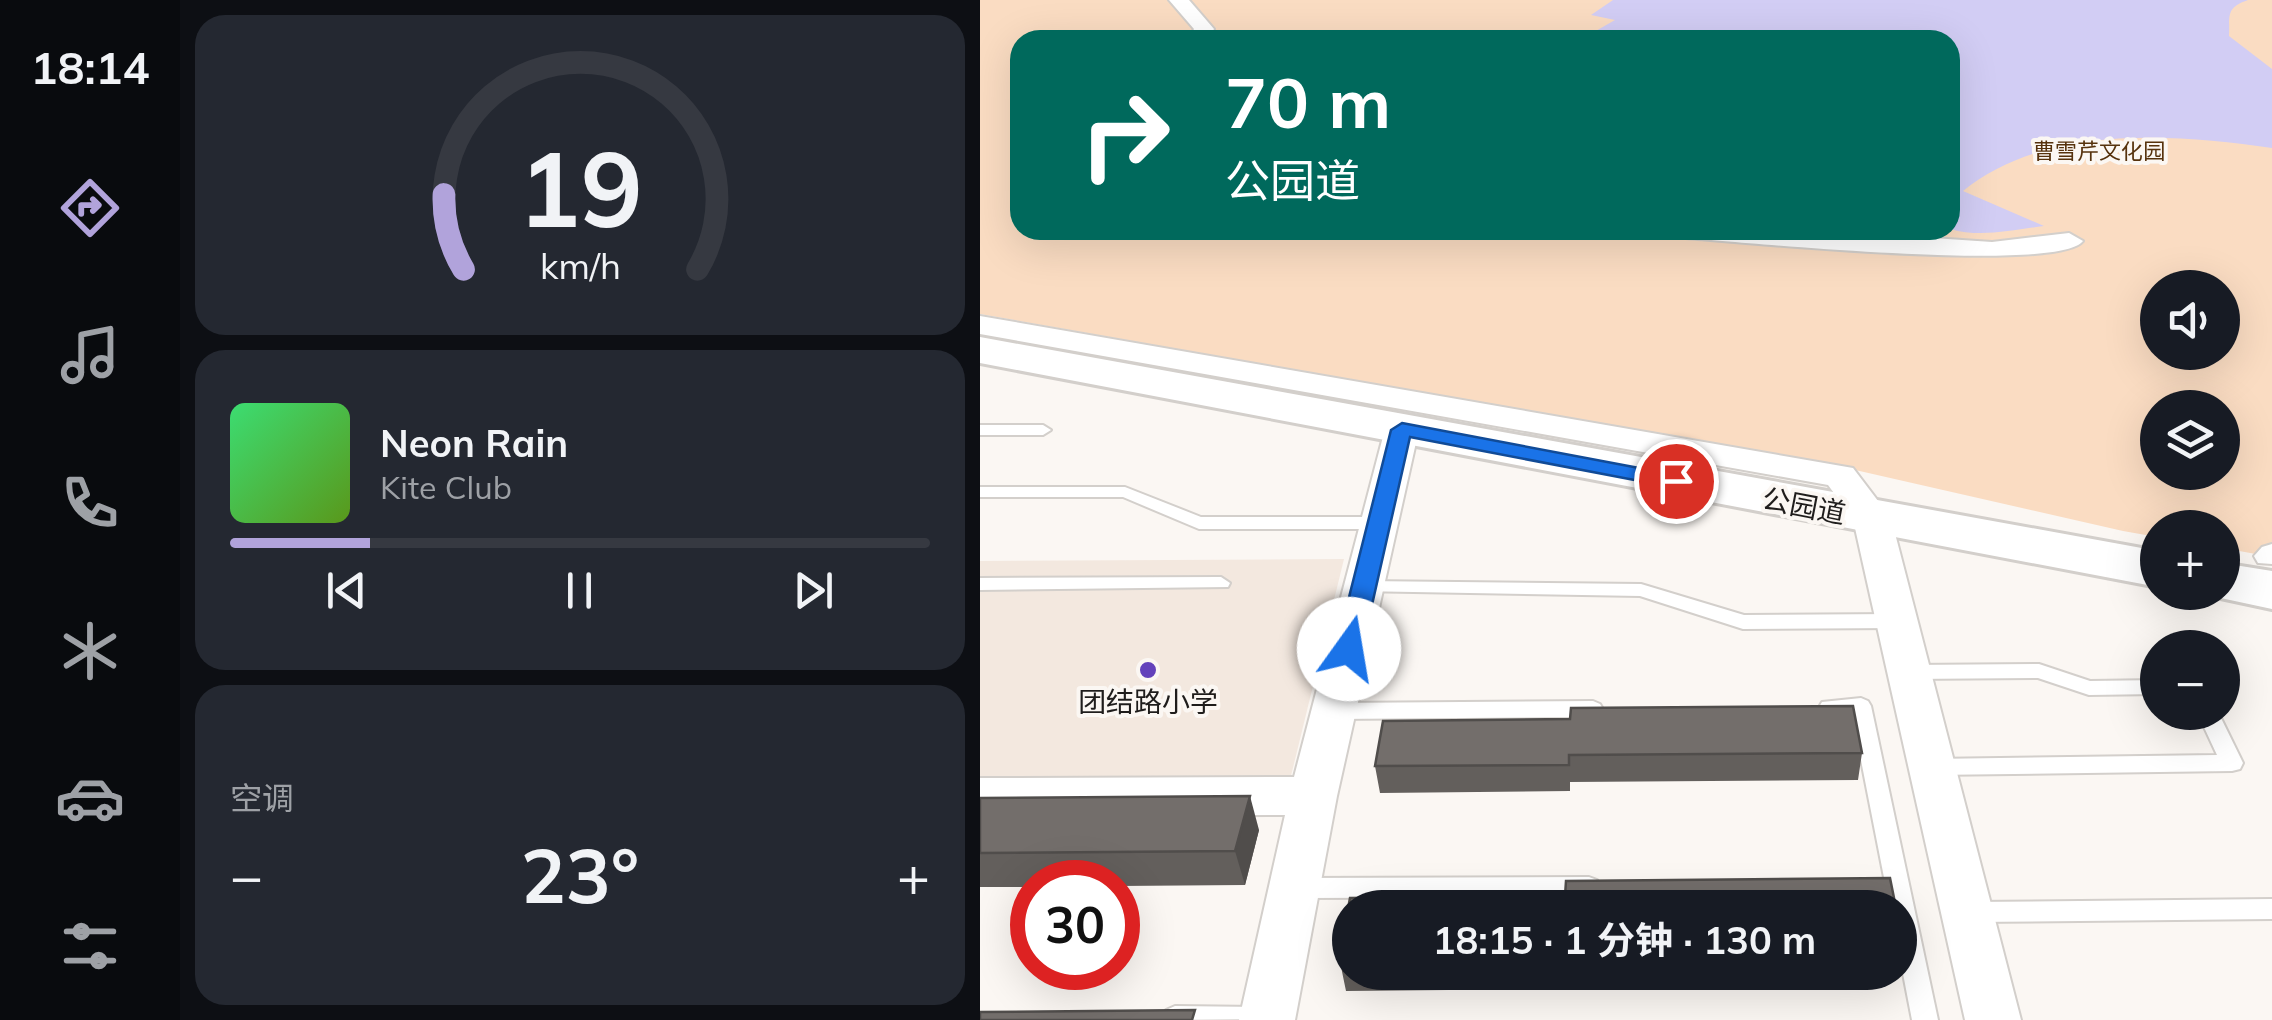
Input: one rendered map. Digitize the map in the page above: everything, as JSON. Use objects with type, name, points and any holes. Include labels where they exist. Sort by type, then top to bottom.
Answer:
[{"type":"main road","name":"公园道","points":[[980,350],[2140,567]]},
{"type":"street","points":[[1179,0],[1203,30]]},
{"type":"street","points":[[1836,240],[1956,248],[2007,248],[2068,241]]},
{"type":"street","points":[[980,325],[1840,476],[1872,518],[1993,1020]]},
{"type":"street","points":[[1267,1020],[1314,796],[1402,430]]},
{"type":"street","points":[[980,797],[1314,796]]},
{"type":"lane","points":[[980,430],[1043,430]]},
{"type":"lane","points":[[980,492],[1125,492],[1198,523],[1379,523]]},
{"type":"lane","points":[[980,584],[1221,583]]},
{"type":"lane","points":[[1364,587],[1641,590],[1743,622],[1896,621]]},
{"type":"lane","points":[[1909,672],[2039,671],[2089,688],[2140,687]]},
{"type":"lane","points":[[1802,707],[1861,706],[1888,886],[1925,1020]]},
{"type":"lane","points":[[1334,711],[1607,708]]},
{"type":"lane","points":[[1932,766],[2232,762],[2216,730]]},
{"type":"lane","points":[[1295,888],[1606,887]]},
{"type":"lane","points":[[1966,912],[2272,909]]},
{"type":"lane","points":[[1152,1018],[1267,1020]]},
{"type":"shaded area","points":[[1613,0],[2248,0],[2232,10],[2229,36],[2272,69],[2272,148],[2194,139],[2111,139],[2032,154],[1996,169],[1963,191],[2044,226],[1962,232],[1960,30],[1598,30],[1615,20],[1591,15]]},
{"type":"shaded area","name":"团结路小学","points":[[1344,559],[1290,780],[980,781],[980,561]]},
{"type":"green space","name":"曹雪芹文化园","points":[[980,0],[2272,0],[2272,557],[2240,551],[2240,510],[2140,510],[2140,534],[1842,467],[980,314]]},
{"type":"building","points":[[1853,706],[1862,753],[1569,755],[1569,765],[1375,766],[1383,721],[1570,719],[1571,708]]},
{"type":"building","points":[[1250,796],[1235,851],[980,853],[980,798]]},
{"type":"building","points":[[1890,878],[1892,890],[1565,890],[1566,881]]},
{"type":"building","points":[[1195,1010],[1192,1020],[980,1020],[980,1012]]},
{"type":"place","name":"团结路小学","points":[[1148,670]]},
{"type":"route","points":[[1349,649],[1402,430],[1676,481]]}]
